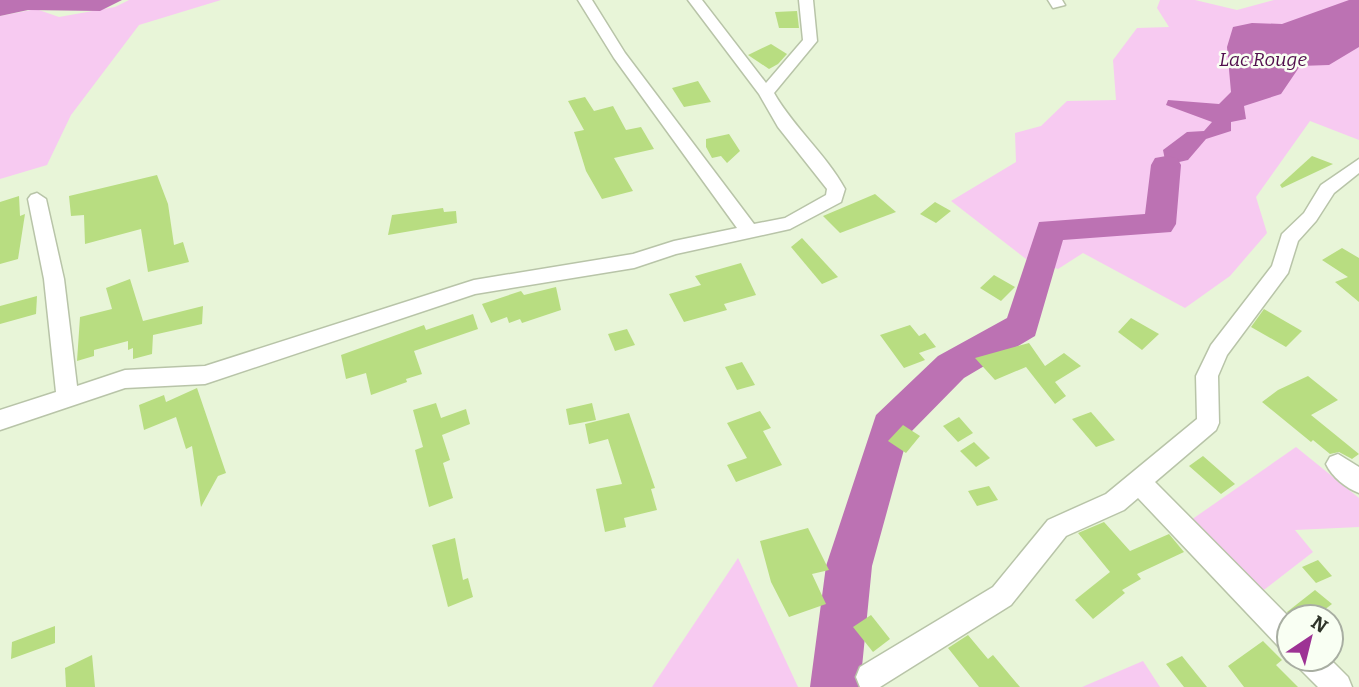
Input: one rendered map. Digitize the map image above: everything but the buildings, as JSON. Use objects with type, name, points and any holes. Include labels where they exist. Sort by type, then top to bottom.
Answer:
[{"type":"street","points":[[585,0],[619,55],[750,232]]},
{"type":"street","points":[[0,420],[125,379],[205,374],[226,369],[500,280],[634,261],[674,248],[790,223],[835,198],[836,189],[829,176],[784,124],[766,93],[695,0]]},
{"type":"street","points":[[766,93],[810,41],[806,0]]},
{"type":"street","points":[[870,677],[1002,596],[1057,528],[1115,502],[1208,424],[1206,376],[1218,351],[1281,268],[1289,239],[1310,218],[1327,189],[1359,164]]},
{"type":"street","points":[[37,199],[54,279],[68,399]]},
{"type":"street","points":[[1338,464],[1359,482]]},
{"type":"street","points":[[1139,482],[1275,623]]},
{"type":"street","points":[[1324,673],[1338,687]]},
{"type":"shaded area","points":[[129,0],[221,0],[139,25],[71,115],[47,165],[0,179],[0,16],[36,9],[59,17],[115,7]]},
{"type":"shaded area","points":[[1160,0],[1195,0],[1237,10],[1274,0],[1359,0],[1359,140],[1310,121],[1256,197],[1267,233],[1230,276],[1185,308],[1083,253],[1058,269],[1026,259],[951,201],[1016,162],[1015,133],[1041,126],[1067,101],[1116,100],[1113,60],[1137,28],[1169,27],[1157,8]]},
{"type":"shaded area","points":[[1296,447],[1359,498],[1359,527],[1295,530],[1313,552],[1256,596],[1191,520]]},
{"type":"shaded area","points":[[738,558],[798,687],[652,687]]},
{"type":"shaded area","points":[[1143,661],[1160,687],[1082,687]]},
{"type":"water","points":[[0,0],[122,0],[100,11],[28,10],[0,16]]},
{"type":"water","name":"Lac Rouge","points":[[1349,0],[1359,0],[1359,47],[1329,65],[1300,66],[1281,94],[1244,106],[1246,119],[1231,122],[1231,131],[1206,139],[1188,160],[1166,165],[1163,150],[1187,132],[1204,131],[1212,122],[1166,105],[1168,100],[1219,104],[1231,92],[1227,47],[1233,27],[1252,23],[1282,24]]},
{"type":"waterway","points":[[835,687],[849,566],[890,427],[951,367],[1022,326],[1050,230],[1160,224],[1166,165]]}]
